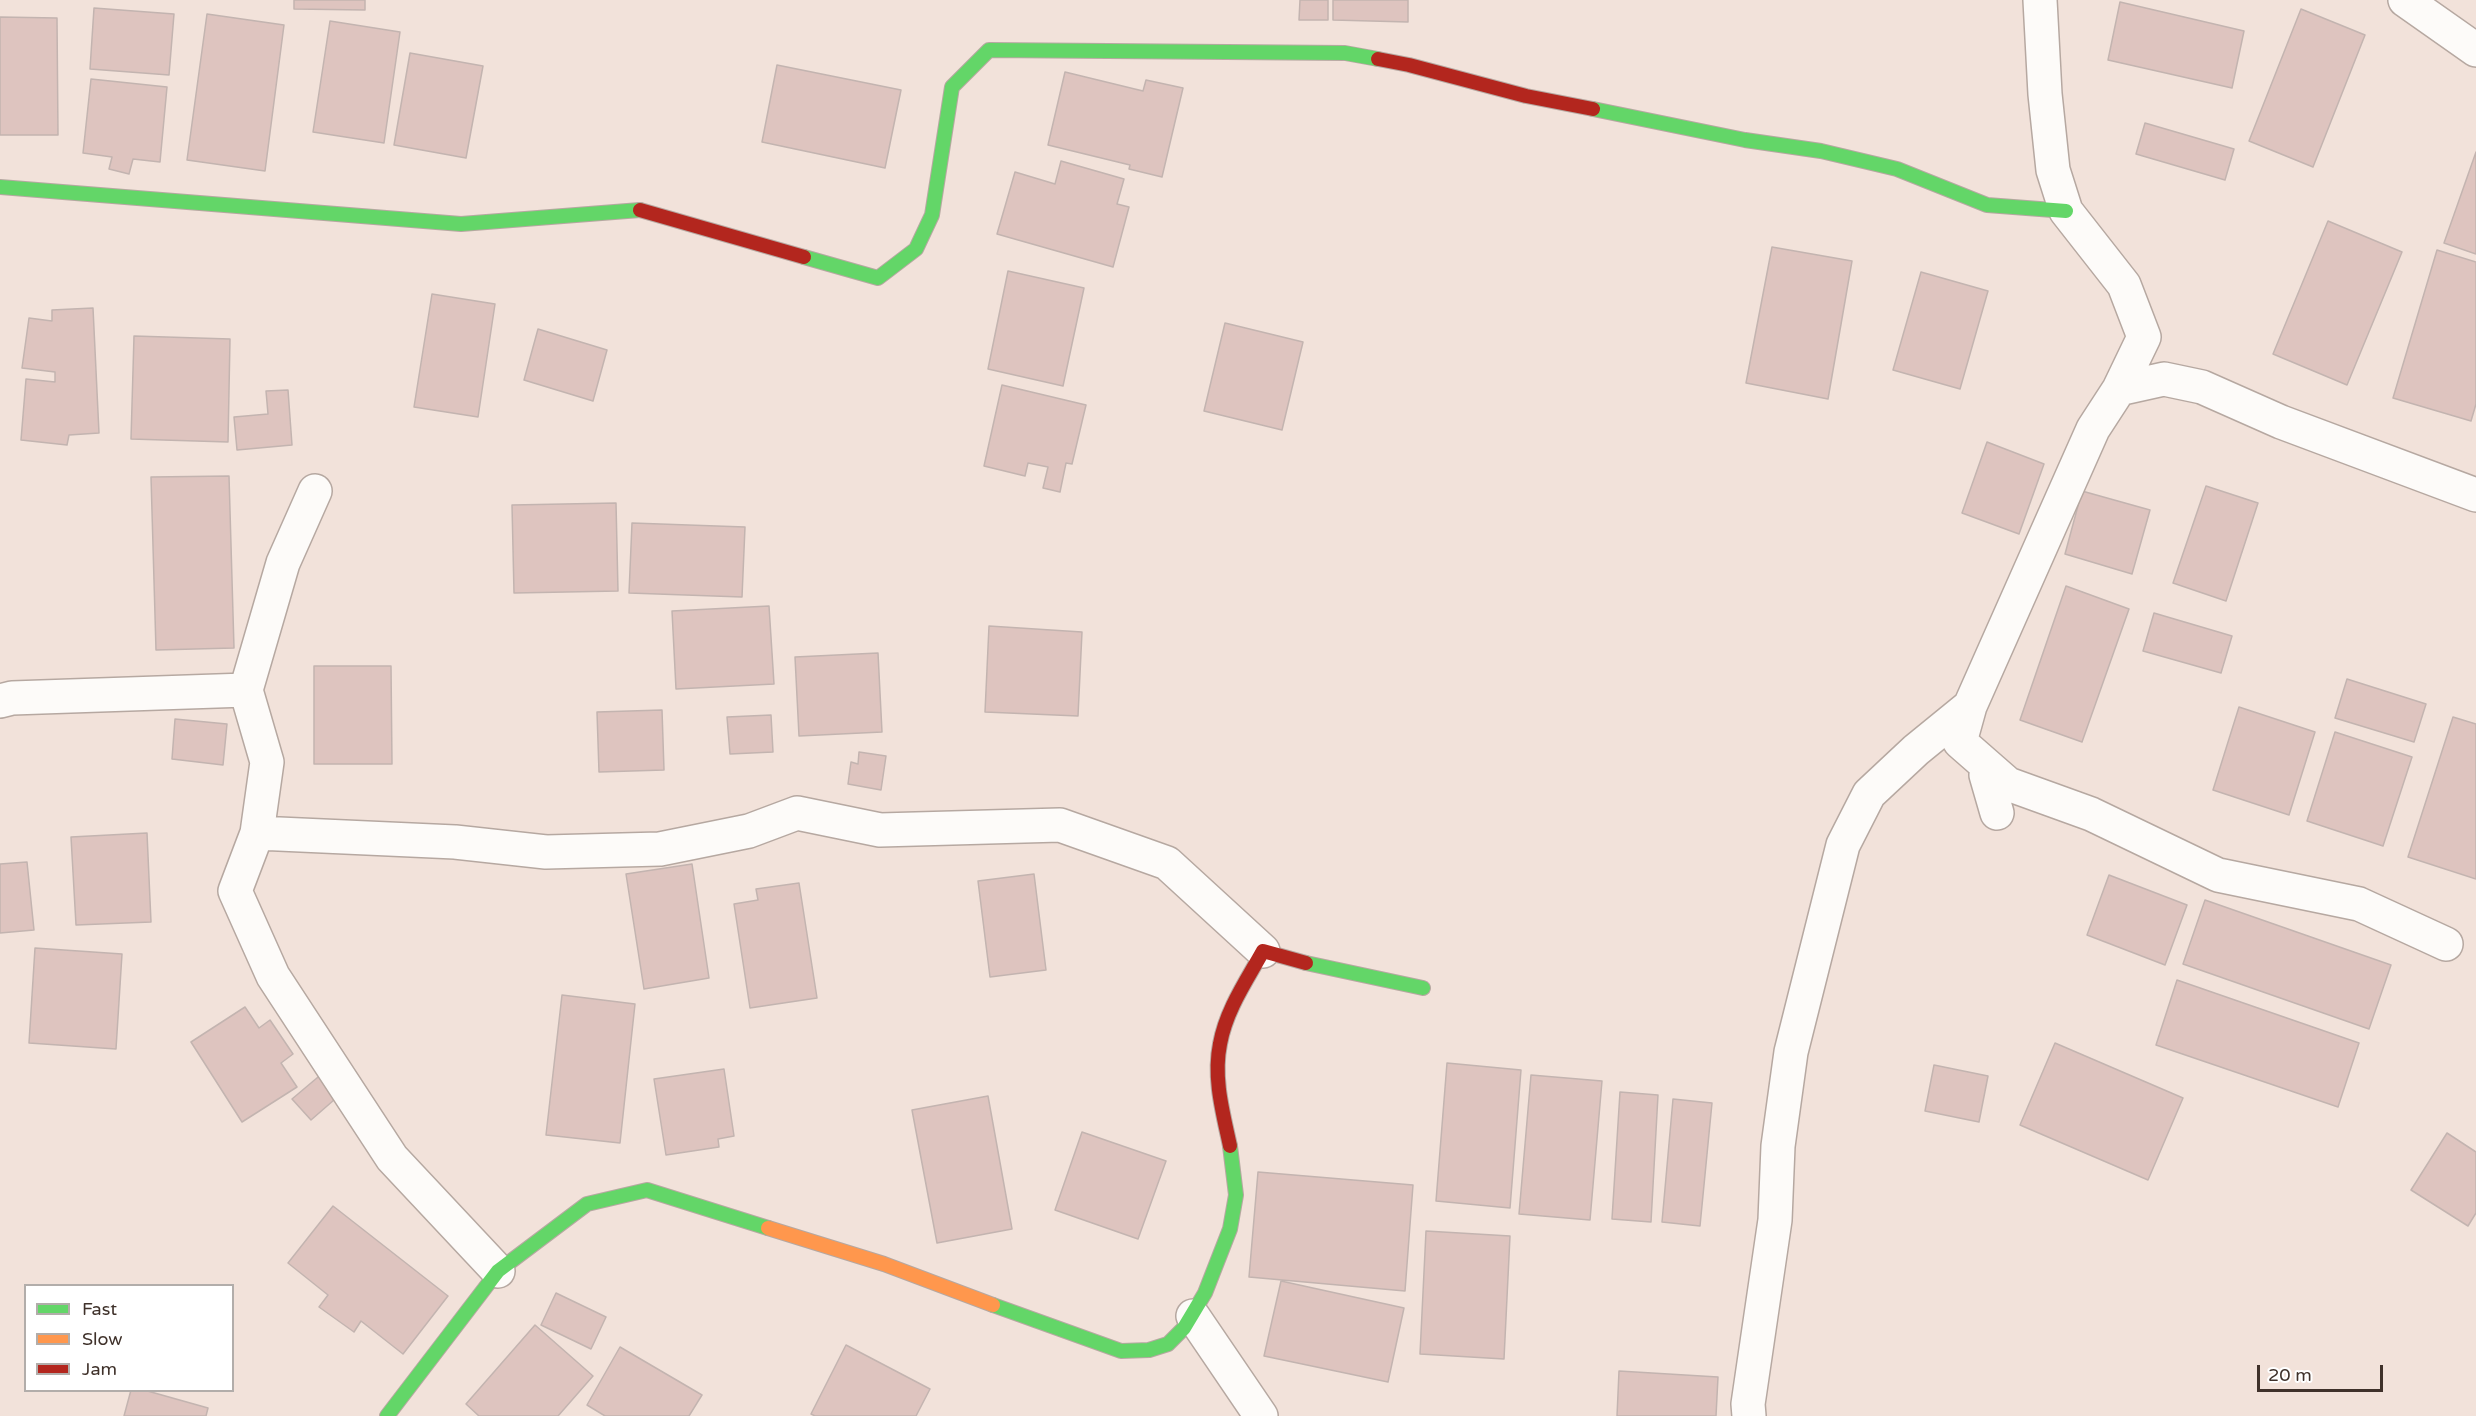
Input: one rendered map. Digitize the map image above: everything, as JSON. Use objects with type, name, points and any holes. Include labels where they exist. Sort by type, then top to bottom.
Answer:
[{"type":"street","points":[[2040,0],[2045,94],[2053,170],[2066,211],[2124,285],[2144,337],[2142,353],[2164,380]]},
{"type":"street","points":[[2405,0],[2476,50]]},
{"type":"street","points":[[0,187],[461,224],[641,210],[878,278],[916,249],[932,214],[952,87],[990,50],[1345,53],[1409,65],[1526,96],[1745,140],[1821,151],[1897,169],[1987,205],[2066,211]]},
{"type":"street","points":[[2144,337],[2119,389],[2093,429],[1971,706],[1960,742],[2002,798],[2091,814],[2218,875],[2359,904],[2446,944]]},
{"type":"street","points":[[2119,389],[2164,380],[2202,387],[2281,422],[2476,495]]},
{"type":"street","points":[[315,491],[283,563],[246,690],[267,762],[257,833],[235,891],[273,976],[392,1158],[498,1271]]},
{"type":"street","points":[[0,701],[12,698],[246,690]]},
{"type":"street","points":[[1749,1416],[1748,1404],[1756,1341],[1775,1220],[1778,1146],[1791,1052],[1843,845],[1869,794],[1916,750],[1971,706]]},
{"type":"street","points":[[257,833],[455,842],[546,852],[660,849],[748,831],[797,813],[880,830],[1060,825],[1167,863],[1263,951],[1424,988]]},
{"type":"street","points":[[387,1416],[498,1271],[587,1204],[647,1190],[884,1264],[919,1279],[1121,1351],[1157,1348],[1173,1340],[1192,1316],[1222,1252],[1233,1216],[1236,1195],[1222,1108],[1218,1054],[1224,1026],[1263,951]]},
{"type":"street","points":[[1192,1316],[1261,1416]]},
{"type":"building","points":[[294,0],[365,0],[365,10],[294,9]]},
{"type":"building","points":[[1300,0],[1328,0],[1328,20],[1299,20]]},
{"type":"building","points":[[1333,0],[1408,0],[1408,22],[1333,20]]},
{"type":"building","points":[[2120,2],[2244,31],[2232,88],[2108,60]]},
{"type":"building","points":[[94,8],[174,14],[169,75],[90,69]]},
{"type":"building","points":[[2301,9],[2365,35],[2313,167],[2249,141]]},
{"type":"building","points":[[207,14],[284,25],[265,171],[187,160]]},
{"type":"building","points":[[0,17],[57,18],[58,135],[0,135]]},
{"type":"building","points":[[330,21],[400,32],[384,143],[313,132]]},
{"type":"building","points":[[410,53],[483,66],[466,158],[394,145]]},
{"type":"building","points":[[777,65],[901,90],[885,168],[762,142]]},
{"type":"building","points":[[1065,72],[1143,91],[1146,80],[1183,88],[1162,177],[1129,169],[1130,165],[1048,145]]},
{"type":"building","points":[[91,79],[167,87],[160,162],[133,159],[129,174],[109,169],[112,157],[83,153]]},
{"type":"building","points":[[2145,123],[2234,149],[2225,180],[2136,154]]},
{"type":"building","points":[[2476,152],[2476,254],[2444,243]]},
{"type":"building","points":[[1061,161],[1124,179],[1117,204],[1129,207],[1113,267],[997,234],[1015,172],[1055,184]]},
{"type":"building","points":[[2328,221],[2402,252],[2347,385],[2273,354]]},
{"type":"building","points":[[1772,247],[1852,261],[1828,399],[1746,383]]},
{"type":"building","points":[[2437,250],[2476,262],[2476,404],[2471,421],[2393,398]]},
{"type":"building","points":[[1008,271],[1084,288],[1063,386],[988,369]]},
{"type":"building","points":[[1921,272],[1988,291],[1960,389],[1893,370]]},
{"type":"building","points":[[432,294],[495,304],[478,417],[414,407]]},
{"type":"building","points":[[93,308],[99,433],[69,435],[67,445],[21,440],[26,379],[55,382],[55,372],[22,368],[29,318],[52,321],[52,310]]},
{"type":"building","points":[[1225,323],[1303,342],[1282,430],[1204,411]]},
{"type":"building","points":[[538,329],[607,350],[593,401],[524,380]]},
{"type":"building","points":[[134,336],[230,339],[228,442],[131,439]]},
{"type":"building","points":[[1002,385],[1086,405],[1072,464],[1066,463],[1060,492],[1043,488],[1048,467],[1028,463],[1025,476],[984,466]]},
{"type":"building","points":[[288,390],[292,445],[237,450],[234,417],[268,414],[266,391]]},
{"type":"building","points":[[1987,442],[2044,464],[2019,534],[1962,513]]},
{"type":"building","points":[[229,476],[234,648],[156,650],[151,477]]},
{"type":"building","points":[[2206,486],[2258,503],[2226,601],[2173,583]]},
{"type":"building","points":[[2082,491],[2150,510],[2132,574],[2065,554]]},
{"type":"building","points":[[616,503],[618,591],[514,593],[512,505]]},
{"type":"building","points":[[632,523],[745,527],[742,597],[629,593]]},
{"type":"building","points":[[2066,586],[2129,609],[2082,742],[2020,720]]},
{"type":"building","points":[[769,606],[774,684],[676,689],[672,611]]},
{"type":"building","points":[[2154,613],[2232,636],[2221,673],[2143,651]]},
{"type":"building","points":[[989,626],[1082,632],[1078,716],[985,712]]},
{"type":"building","points":[[878,653],[882,732],[799,736],[795,657]]},
{"type":"building","points":[[314,666],[391,666],[392,764],[314,764]]},
{"type":"building","points":[[2347,679],[2426,704],[2414,742],[2335,718]]},
{"type":"building","points":[[2239,707],[2315,732],[2289,815],[2213,790]]},
{"type":"building","points":[[662,710],[664,770],[599,772],[597,712]]},
{"type":"building","points":[[771,715],[773,752],[730,754],[727,717]]},
{"type":"building","points":[[2453,717],[2476,724],[2476,879],[2408,857]]},
{"type":"building","points":[[175,719],[227,724],[223,765],[172,759]]},
{"type":"building","points":[[2335,732],[2412,757],[2383,846],[2307,821]]},
{"type":"building","points":[[859,752],[886,756],[881,790],[848,784],[851,762],[858,764]]},
{"type":"building","points":[[147,833],[151,922],[76,925],[71,837]]},
{"type":"building","points":[[27,862],[34,930],[0,933],[0,864]]},
{"type":"building","points":[[692,864],[709,978],[644,989],[626,874]]},
{"type":"building","points":[[1034,874],[1046,970],[990,977],[978,881]]},
{"type":"building","points":[[2109,875],[2187,905],[2165,965],[2087,935]]},
{"type":"building","points":[[799,883],[817,998],[750,1008],[734,904],[758,900],[756,889]]},
{"type":"building","points":[[2205,900],[2391,965],[2369,1029],[2183,964]]},
{"type":"building","points":[[35,948],[122,954],[116,1049],[29,1043]]},
{"type":"building","points":[[2177,980],[2359,1043],[2338,1107],[2156,1045]]},
{"type":"building","points":[[562,995],[635,1004],[620,1143],[546,1135]]},
{"type":"building","points":[[245,1007],[259,1028],[270,1020],[293,1054],[281,1063],[297,1087],[242,1122],[191,1042]]},
{"type":"building","points":[[2055,1043],[2183,1098],[2148,1180],[2020,1125]]},
{"type":"building","points":[[1447,1063],[1521,1070],[1510,1208],[1436,1201]]},
{"type":"building","points":[[1934,1065],[1988,1076],[1979,1122],[1925,1111]]},
{"type":"building","points":[[724,1069],[734,1136],[718,1139],[719,1147],[666,1155],[654,1079]]},
{"type":"building","points":[[324,1072],[342,1093],[311,1120],[292,1099]]},
{"type":"building","points":[[1531,1075],[1602,1081],[1590,1220],[1519,1214]]},
{"type":"building","points":[[1620,1092],[1658,1095],[1651,1222],[1612,1219]]},
{"type":"building","points":[[988,1096],[1012,1229],[937,1243],[912,1110]]},
{"type":"building","points":[[1673,1099],[1712,1103],[1700,1226],[1662,1222]]},
{"type":"building","points":[[1082,1132],[1166,1161],[1138,1239],[1055,1210]]},
{"type":"building","points":[[2447,1133],[2476,1152],[2476,1213],[2468,1226],[2411,1190]]},
{"type":"building","points":[[1258,1172],[1413,1185],[1405,1291],[1249,1277]]},
{"type":"building","points":[[333,1206],[448,1296],[403,1354],[361,1321],[354,1332],[319,1307],[328,1295],[288,1263]]},
{"type":"building","points":[[1426,1231],[1510,1236],[1504,1359],[1420,1354]]},
{"type":"building","points":[[1281,1281],[1404,1308],[1388,1382],[1264,1356]]},
{"type":"building","points":[[556,1293],[606,1317],[591,1349],[541,1325]]},
{"type":"building","points":[[535,1325],[593,1376],[558,1416],[479,1416],[466,1404]]},
{"type":"building","points":[[846,1345],[930,1389],[916,1416],[815,1416],[811,1414]]},
{"type":"building","points":[[620,1347],[702,1395],[689,1416],[605,1416],[587,1405]]},
{"type":"building","points":[[1619,1371],[1718,1377],[1716,1416],[1617,1416]]},
{"type":"building","points":[[130,1392],[151,1392],[208,1408],[206,1416],[124,1416]]},
{"type":"traffic: fast","points":[[804,257],[878,278],[916,249],[932,215],[952,87],[989,50],[1345,53],[1378,59]]},
{"type":"traffic: fast","points":[[1593,109],[1745,140],[1821,151],[1897,169],[1987,205],[2066,211]]},
{"type":"traffic: fast","points":[[0,187],[461,224],[640,210]]},
{"type":"traffic: fast","points":[[1306,963],[1423,988]]},
{"type":"traffic: fast","points":[[993,1305],[1121,1351],[1149,1350],[1168,1344],[1184,1328],[1205,1293],[1230,1229],[1236,1195],[1230,1146]]},
{"type":"traffic: fast","points":[[387,1416],[498,1271],[587,1204],[647,1190],[768,1228]]},
{"type":"traffic: slow","points":[[768,1228],[884,1264],[993,1305]]},
{"type":"traffic: jam","points":[[1378,59],[1526,96],[1593,109]]},
{"type":"traffic: jam","points":[[640,210],[804,257]]},
{"type":"traffic: jam","points":[[1230,1146],[1220,1095],[1218,1070],[1220,1044],[1227,1019],[1263,951],[1306,963]]}]
